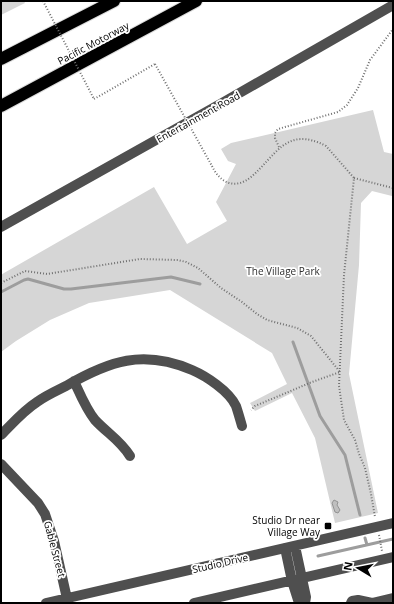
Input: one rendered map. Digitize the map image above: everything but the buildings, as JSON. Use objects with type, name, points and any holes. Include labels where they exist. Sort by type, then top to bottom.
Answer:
[{"type":"highway","points":[[1,59],[114,1]]},
{"type":"highway","name":"Pacific Motorway","points":[[1,106],[196,1]]},
{"type":"street","name":"Entertainment Road","points":[[1,227],[222,103],[393,4]]},
{"type":"street","points":[[1,435],[37,402],[74,381],[111,364],[142,359],[168,361],[183,366],[208,378],[227,394],[235,405],[242,426]]},
{"type":"street","points":[[74,381],[85,405],[95,420],[123,445],[130,456]]},
{"type":"street","name":"Gable Street","points":[[1,464],[38,503],[45,514],[54,540],[68,601]]},
{"type":"street","name":"Studio Drive","points":[[46,603],[68,601],[393,523]]},
{"type":"street","points":[[290,547],[297,580],[299,603]]},
{"type":"street","points":[[194,603],[393,557]]},
{"type":"street","points":[[297,580],[306,597],[305,603]]},
{"type":"street","points":[[351,603],[352,601],[358,600],[372,603],[393,598]]},
{"type":"path","points":[[43,1],[94,99],[156,64],[216,175],[221,180],[236,184],[243,182],[251,177],[280,147],[287,143],[300,140],[321,143],[330,149],[354,178],[393,188]]},
{"type":"path","points":[[280,147],[275,138],[275,133],[278,129],[338,112],[347,105],[358,88],[370,60],[393,30]]},
{"type":"path","points":[[354,178],[344,275],[339,386],[344,420],[355,440],[365,468],[373,527],[379,537],[382,549]]},
{"type":"path","points":[[1,283],[24,271],[47,274],[140,259],[178,260],[186,262],[198,268],[220,288],[267,320],[297,328],[311,336],[340,372]]},
{"type":"path","points":[[251,410],[255,406],[304,385],[340,372]]},
{"type":"green space","points":[[1,1],[24,1],[25,3],[1,15]]},
{"type":"green space","name":"The Village Park","points":[[373,110],[384,152],[393,154],[393,198],[392,196],[372,191],[361,203],[359,265],[349,374],[378,513],[335,523],[315,438],[292,393],[255,411],[250,403],[287,384],[272,353],[170,290],[89,303],[50,320],[1,352],[1,275],[4,273],[154,187],[187,244],[227,221],[216,202],[236,164],[228,161],[221,149],[231,143]]},
{"type":"waterway","points":[[1,292],[28,279],[64,289],[171,277],[200,284]]},
{"type":"waterway","points":[[293,342],[320,416],[345,455],[360,515]]},
{"type":"waterway","points":[[365,538],[367,545]]},
{"type":"waterway","points":[[318,556],[393,539]]},
{"type":"place","name":"Studio Dr near Village Way","points":[[328,526]]}]
